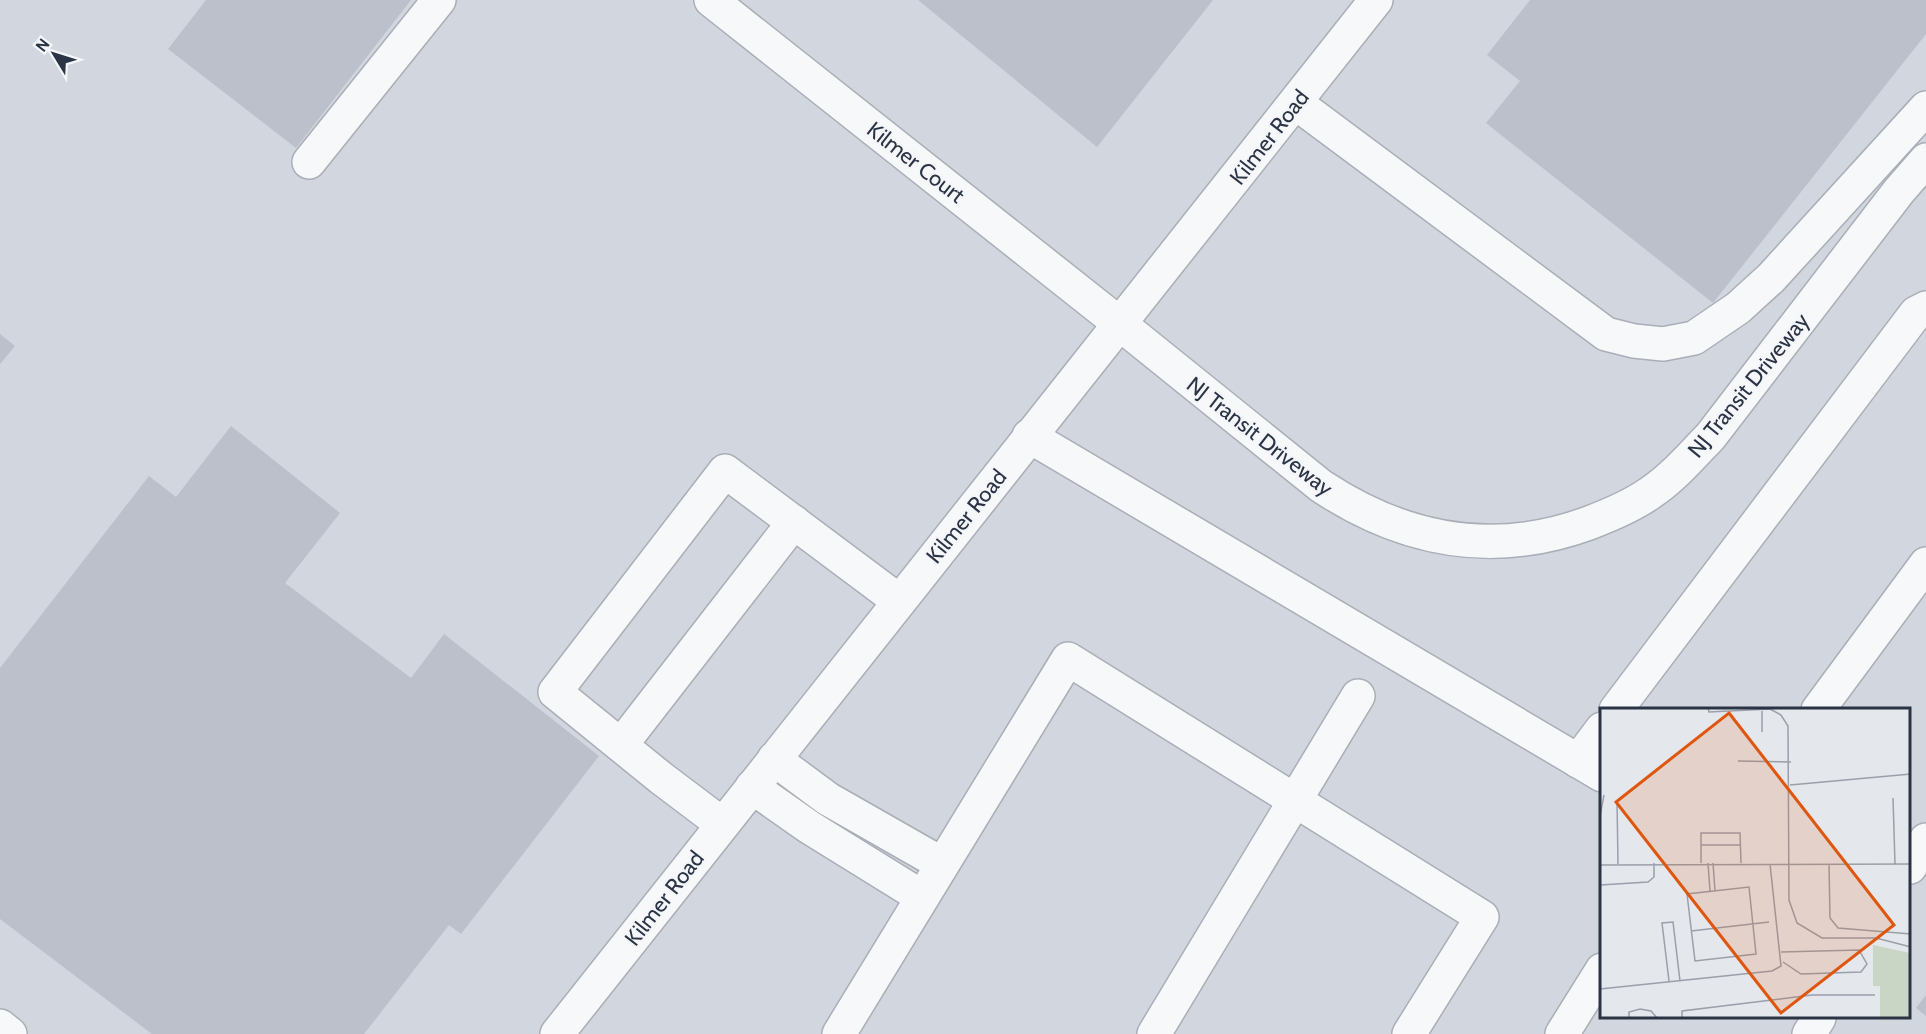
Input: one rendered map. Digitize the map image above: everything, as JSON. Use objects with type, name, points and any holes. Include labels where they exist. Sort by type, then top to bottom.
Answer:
[{"type":"street","points":[[309,162],[439,0]]},
{"type":"street","name":"Kilmer Court","points":[[711,0],[1120,324]]},
{"type":"street","name":"Kilmer Road","points":[[556,1034],[1376,0]]},
{"type":"street","points":[[1296,103],[1606,334],[1634,341],[1663,344],[1694,338],[1738,308],[1771,278],[1926,108]]},
{"type":"street","name":"NJ Transit Driveway","points":[[1120,324],[1321,486],[1346,503],[1372,516],[1405,528],[1445,538],[1484,542],[1527,540],[1566,532],[1607,517],[1650,493],[1679,469],[1710,437],[1899,191],[1926,160]]},
{"type":"street","points":[[1618,708],[1916,313],[1926,308]]},
{"type":"street","points":[[1029,436],[1590,768],[1600,736]]},
{"type":"street","points":[[722,824],[555,692],[725,471],[898,601]]},
{"type":"street","points":[[621,745],[794,522]]},
{"type":"street","points":[[1819,708],[1926,564]]},
{"type":"street","points":[[839,1034],[1068,659],[1482,917],[1409,1034]]},
{"type":"street","points":[[1154,1034],[1358,696]]},
{"type":"street","points":[[774,759],[828,799],[942,864]]},
{"type":"street","points":[[752,787],[809,827],[922,897]]},
{"type":"street","points":[[1911,865],[1926,840]]},
{"type":"street","points":[[1562,1034],[1600,973]]},
{"type":"street","points":[[1809,1034],[1818,1019]]},
{"type":"street","points":[[0,1026],[10,1034]]},
{"type":"shaded area","points":[[0,0],[1926,0],[1926,1034],[0,1034]]},
{"type":"building","points":[[206,0],[411,0],[296,148],[168,49]]},
{"type":"building","points":[[918,0],[1213,0],[1097,147]]},
{"type":"building","points":[[1530,0],[1926,0],[1926,34],[1713,303],[1486,123],[1520,81],[1487,55]]},
{"type":"building","points":[[0,334],[15,346],[0,364]]},
{"type":"building","points":[[231,426],[340,513],[285,583],[411,678],[444,634],[599,756],[461,934],[449,925],[364,1034],[152,1034],[0,919],[0,668],[149,476],[176,497]]},
{"type":"building","points":[[1926,995],[1926,1016],[1916,1008]]}]
